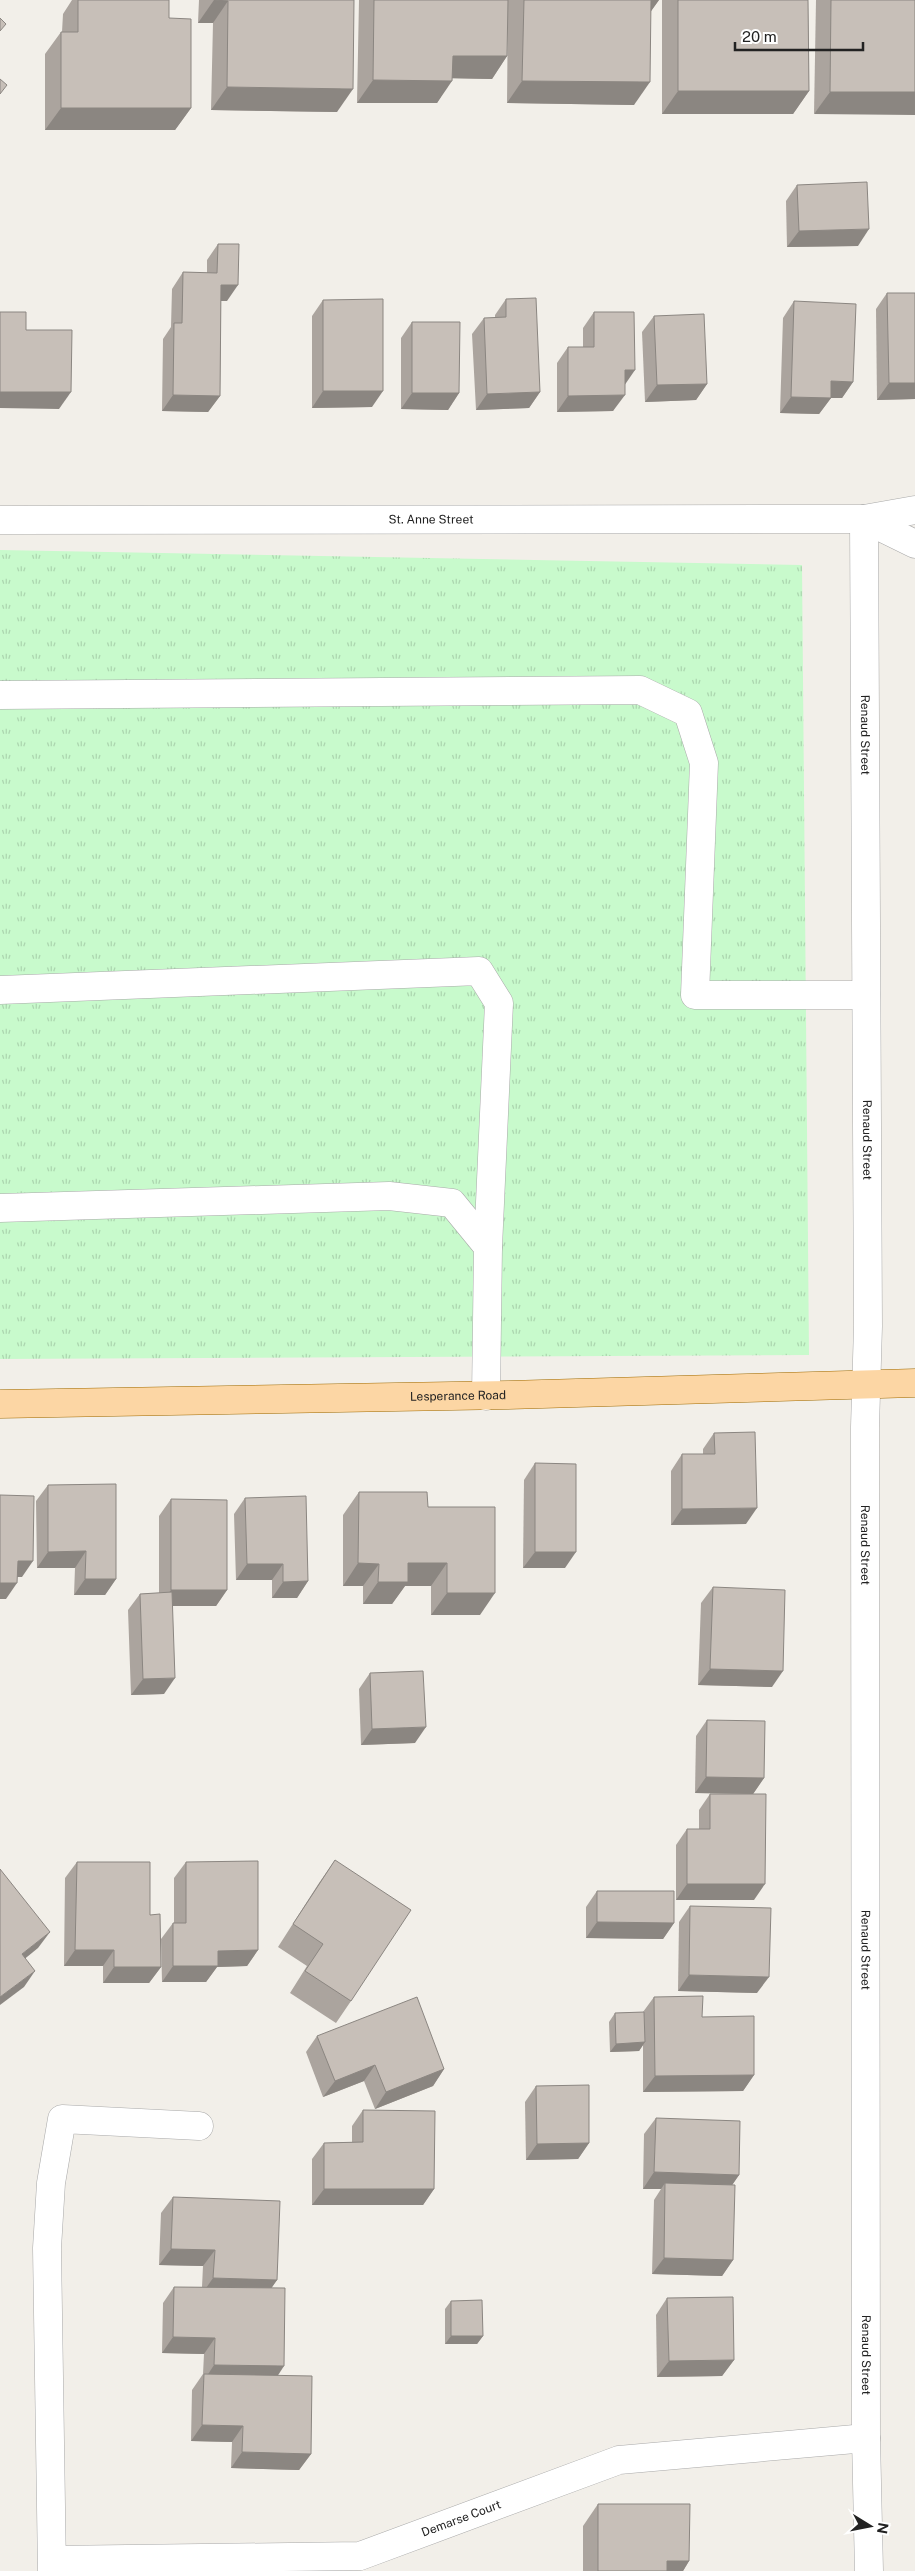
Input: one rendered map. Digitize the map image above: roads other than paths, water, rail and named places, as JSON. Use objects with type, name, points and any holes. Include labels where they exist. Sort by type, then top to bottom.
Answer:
[{"type":"main road","name":"Lesperance Road","points":[[0,1404],[486,1396],[915,1383]]},
{"type":"street","name":"St. Anne Street","points":[[0,520],[864,519],[915,510]]},
{"type":"street","name":"St. Anne Street","points":[[864,519],[915,544]]},
{"type":"street","name":"Renaud Street","points":[[864,519],[868,1326],[866,1383],[866,2438],[869,2571]]},
{"type":"street","points":[[0,696],[640,690],[688,713],[704,763],[695,995],[866,995]]},
{"type":"street","points":[[0,990],[479,971],[499,1003],[488,1247],[486,1396]]},
{"type":"street","points":[[0,1208],[389,1196],[452,1203],[488,1247]]},
{"type":"street","points":[[52,2565],[47,2248],[51,2183],[62,2119],[199,2126]]},
{"type":"street","name":"Demarse Court","points":[[52,2565],[360,2556],[619,2460],[866,2438]]}]
